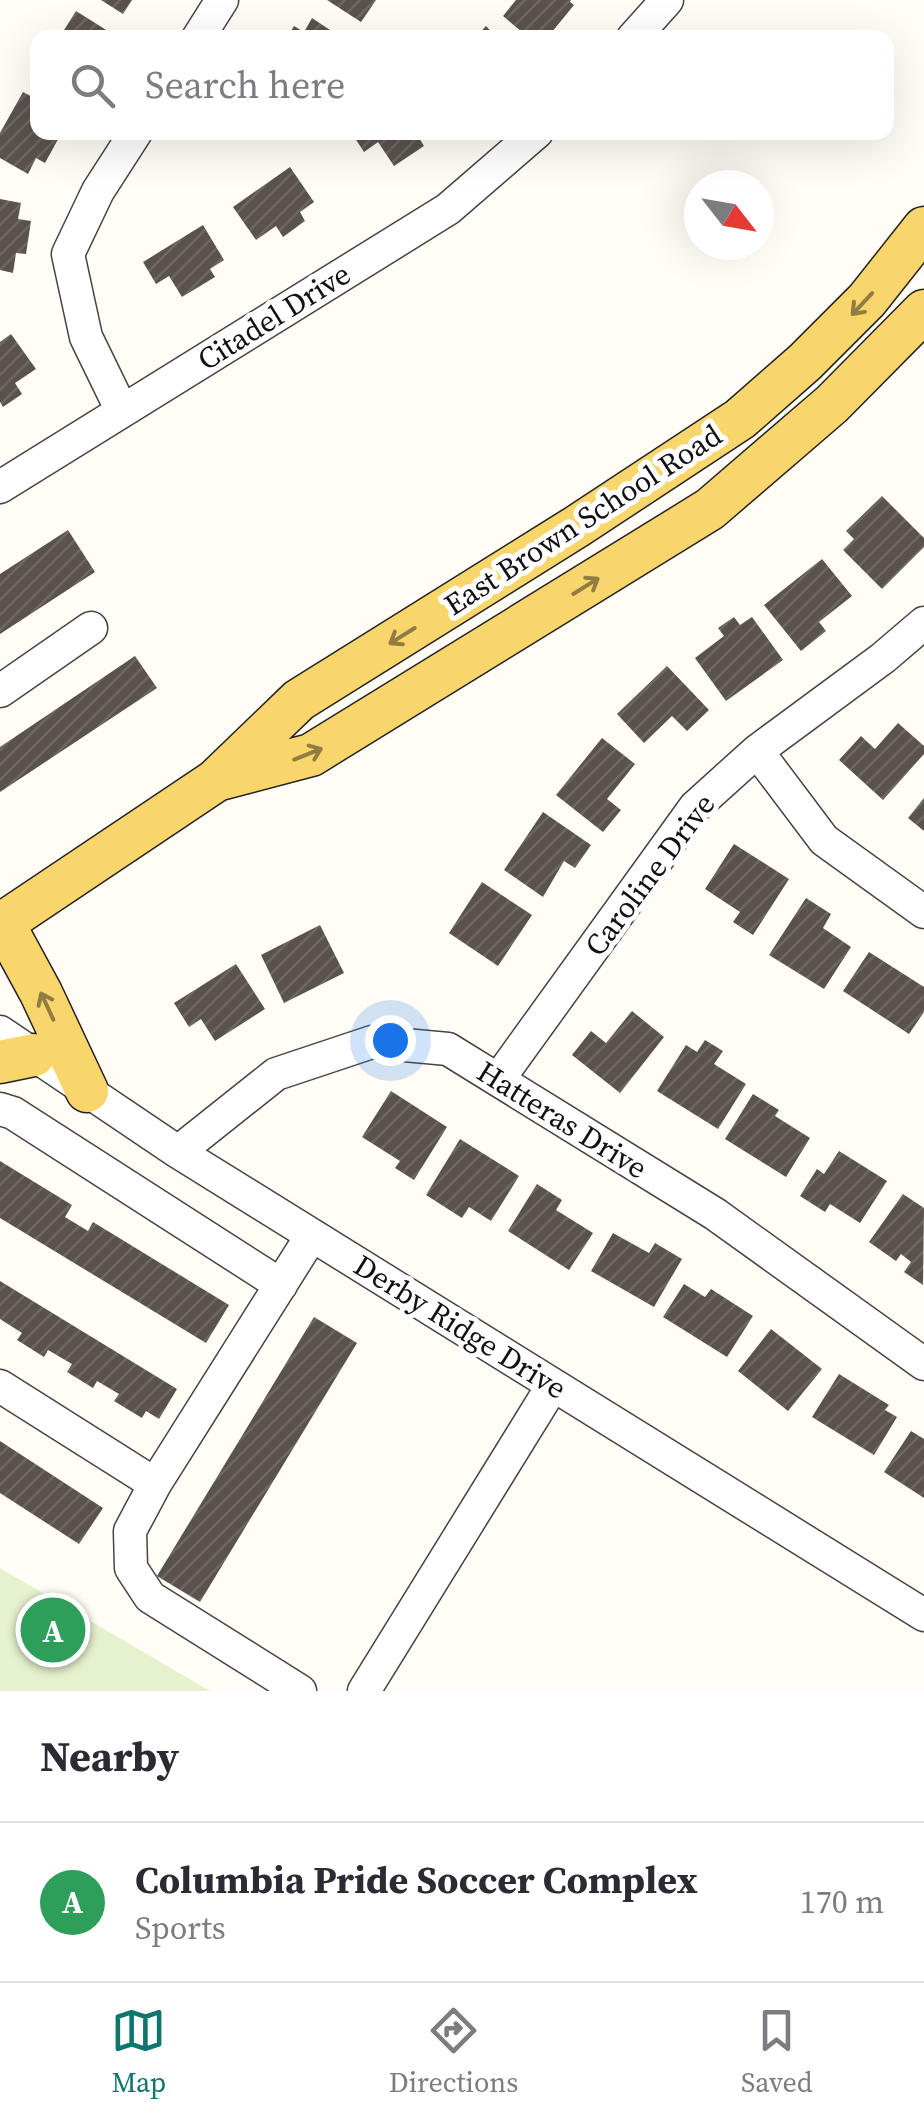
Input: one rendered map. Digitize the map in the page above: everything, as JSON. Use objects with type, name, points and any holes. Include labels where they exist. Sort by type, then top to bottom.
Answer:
[{"type":"main road","name":"East Brown School Road","points":[[1,912],[70,880],[215,780],[299,700],[740,419],[867,300],[924,228]]},
{"type":"main road","name":"East Brown School Road","points":[[215,780],[311,755],[710,510],[832,404],[924,311]]},
{"type":"main road","points":[[1,912],[86,1091]]},
{"type":"street","points":[[203,30],[222,0]]},
{"type":"street","points":[[640,30],[666,0]]},
{"type":"street","points":[[122,411],[86,337],[68,254],[98,191],[131,140]]},
{"type":"street","name":"Citadel Drive","points":[[0,487],[448,209],[528,140]]},
{"type":"street","name":"Caroline Drive","points":[[498,1080],[695,807],[757,751],[924,623]]},
{"type":"street","points":[[0,691],[92,628]]},
{"type":"street","points":[[757,751],[824,840],[924,912]]},
{"type":"street","name":"Hatteras Drive","points":[[178,1152],[276,1074],[372,1042],[448,1049],[715,1214],[924,1364]]},
{"type":"street","name":"Derby Ridge Drive","points":[[11,1050],[86,1091],[924,1615]]},
{"type":"street","points":[[0,1109],[280,1285]]},
{"type":"street","points":[[300,1691],[150,1597],[131,1568],[130,1531],[155,1484],[312,1235]]},
{"type":"street","points":[[364,1691],[553,1385]]},
{"type":"street","points":[[0,1386],[155,1484]]},
{"type":"green space","points":[[0,1568],[210,1691],[0,1691]]},
{"type":"building","points":[[101,0],[132,0],[123,14]]},
{"type":"building","points":[[327,0],[376,0],[361,22]]},
{"type":"building","points":[[516,0],[571,0],[574,5],[554,30],[520,30],[503,16]]},
{"type":"building","points":[[76,11],[106,30],[64,30]]},
{"type":"building","points":[[312,18],[330,30],[305,30]]},
{"type":"building","points":[[23,92],[30,96],[30,140],[58,140],[45,163],[36,158],[28,174],[0,158],[0,133]]},
{"type":"building","points":[[356,140],[420,140],[424,146],[394,166],[378,142],[364,152]]},
{"type":"building","points":[[290,167],[314,202],[300,212],[305,221],[283,237],[276,226],[256,240],[233,207]]},
{"type":"building","points":[[0,199],[21,203],[18,219],[31,221],[26,254],[16,253],[13,273],[0,270]]},
{"type":"building","points":[[203,225],[224,260],[210,269],[215,277],[182,297],[169,276],[156,284],[143,262]]},
{"type":"building","points":[[11,334],[36,369],[15,383],[22,394],[3,407],[0,342]]},
{"type":"building","points":[[882,496],[924,538],[924,547],[882,589],[843,550],[854,539],[846,531]]},
{"type":"building","points":[[68,530],[95,572],[0,634],[0,574]]},
{"type":"building","points":[[822,559],[852,596],[819,622],[826,631],[801,651],[764,605]]},
{"type":"building","points":[[734,617],[740,625],[752,617],[783,660],[726,701],[695,658],[724,636],[718,628]]},
{"type":"building","points":[[135,656],[157,688],[0,792],[0,747]]},
{"type":"building","points":[[667,666],[709,710],[687,731],[672,716],[644,743],[617,714]]},
{"type":"building","points":[[898,723],[924,746],[924,754],[883,800],[839,760],[861,736],[875,749]]},
{"type":"building","points":[[602,738],[635,764],[607,799],[621,810],[603,832],[556,795]]},
{"type":"building","points":[[924,798],[924,831],[908,818]]},
{"type":"building","points":[[543,812],[591,845],[575,868],[564,861],[543,897],[504,870]]},
{"type":"building","points":[[734,844],[789,879],[753,935],[733,922],[740,912],[705,889]]},
{"type":"building","points":[[482,882],[532,915],[498,966],[449,933]]},
{"type":"building","points":[[806,898],[831,914],[823,928],[851,947],[824,989],[769,955]]},
{"type":"building","points":[[320,925],[344,973],[284,1003],[261,955]]},
{"type":"building","points":[[869,952],[924,987],[924,1012],[909,1034],[843,991]]},
{"type":"building","points":[[236,964],[265,1009],[215,1041],[201,1019],[189,1027],[174,1003]]},
{"type":"building","points":[[632,1011],[664,1037],[620,1093],[572,1055],[591,1031],[606,1043]]},
{"type":"building","points":[[705,1040],[723,1051],[714,1064],[746,1084],[718,1129],[657,1091],[686,1045],[697,1052]]},
{"type":"building","points":[[391,1091],[447,1127],[414,1180],[395,1168],[400,1161],[362,1137]]},
{"type":"building","points":[[753,1094],[779,1110],[775,1116],[810,1138],[786,1177],[725,1139]]},
{"type":"building","points":[[460,1139],[519,1176],[491,1221],[469,1207],[462,1218],[426,1195]]},
{"type":"building","points":[[839,1151],[887,1181],[860,1223],[830,1204],[825,1212],[800,1196],[817,1169],[824,1174]]},
{"type":"building","points":[[0,1161],[72,1205],[65,1217],[88,1231],[93,1222],[229,1305],[206,1343],[0,1218]]},
{"type":"building","points":[[537,1184],[562,1200],[556,1210],[593,1233],[569,1270],[508,1231]]},
{"type":"building","points":[[903,1194],[924,1208],[923,1285],[904,1272],[911,1262],[901,1254],[896,1261],[869,1242]]},
{"type":"building","points":[[613,1233],[649,1253],[655,1243],[682,1259],[654,1307],[591,1271]]},
{"type":"building","points":[[0,1281],[177,1389],[159,1419],[146,1411],[142,1418],[114,1401],[119,1394],[97,1381],[93,1388],[67,1372],[72,1364],[48,1350],[44,1357],[17,1340],[22,1333],[0,1319]]},
{"type":"building","points":[[684,1284],[705,1297],[711,1289],[753,1316],[727,1357],[663,1317]]},
{"type":"building","points":[[314,1317],[357,1343],[200,1602],[157,1576]]},
{"type":"building","points":[[771,1329],[822,1369],[788,1411],[738,1371]]},
{"type":"building","points":[[839,1374],[889,1405],[885,1410],[897,1417],[874,1455],[812,1417]]},
{"type":"building","points":[[911,1431],[924,1439],[924,1498],[884,1472]]},
{"type":"building","points":[[0,1441],[103,1508],[79,1544],[0,1493]]},
{"type":"place","name":"Columbia Pride Soccer Complex","points":[[53,1630]]}]
